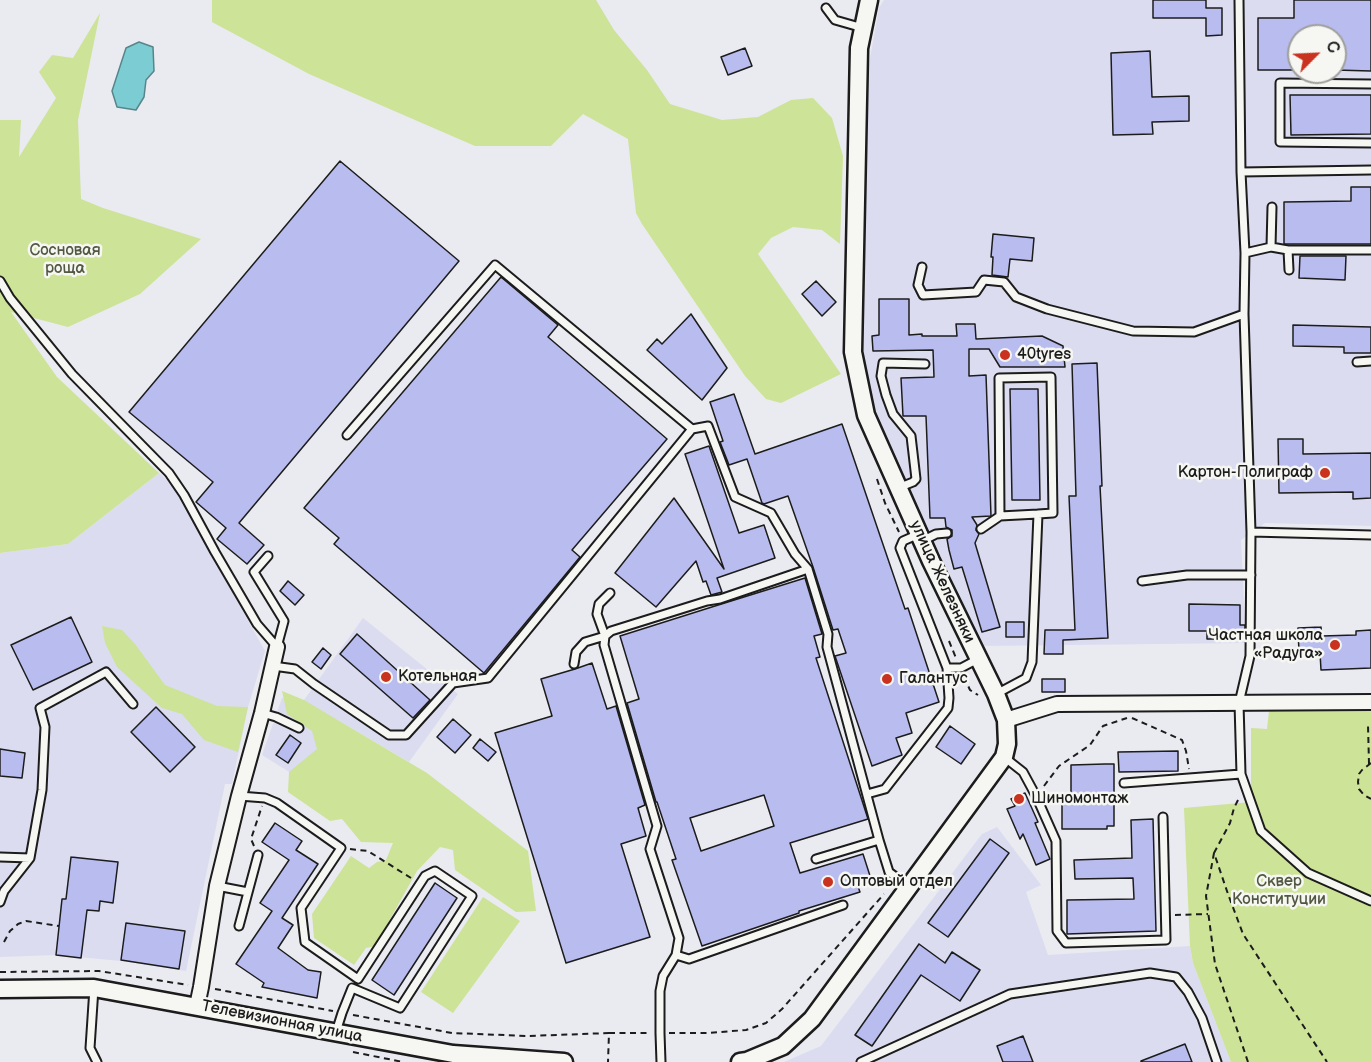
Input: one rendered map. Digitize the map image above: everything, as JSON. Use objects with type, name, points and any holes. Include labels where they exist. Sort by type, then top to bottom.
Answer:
[{"type":"street","name":"улица Железняки","points":[[869,0],[859,48],[853,352],[866,415],[920,537],[996,694],[1006,720],[1007,744],[1004,757]]},
{"type":"street","points":[[197,1006],[217,886],[277,647]]},
{"type":"street","points":[[1006,720],[1057,704],[1371,702]]},
{"type":"street","points":[[740,1062],[783,1046],[812,1019],[903,882],[1004,757]]},
{"type":"street","name":"Телевизионная улица","points":[[0,989],[94,988],[453,1054],[564,1062]]},
{"type":"lane","points":[[1239,0],[1240,172],[1245,253],[1244,314],[1251,532],[1250,656],[1239,703],[1241,774],[1261,831],[1308,873],[1371,901]]},
{"type":"lane","points":[[826,8],[835,20],[863,28]]},
{"type":"lane","points":[[1371,84],[1280,83],[1280,142],[1371,143]]},
{"type":"lane","points":[[1240,172],[1371,170]]},
{"type":"lane","points":[[1271,248],[1272,207]]},
{"type":"lane","points":[[1245,253],[1271,248],[1371,250]]},
{"type":"lane","points":[[1288,250],[1289,270]]},
{"type":"lane","points":[[347,435],[495,265],[692,429]]},
{"type":"lane","points":[[922,267],[918,285],[923,295],[976,292],[984,280],[1004,282],[1016,297],[1047,309],[1132,331],[1194,332],[1244,314]]},
{"type":"lane","points":[[0,281],[10,298],[72,374],[169,473],[184,495],[257,624],[277,647]]},
{"type":"lane","points":[[1357,362],[1371,362]]},
{"type":"lane","points":[[898,488],[916,479],[911,436],[893,414],[881,376],[883,363],[925,364]]},
{"type":"lane","points":[[981,530],[1000,516],[1053,513],[1051,377],[999,378],[1000,516]]},
{"type":"lane","points":[[273,666],[295,669],[389,735],[406,735],[453,683],[489,678],[692,429],[708,426],[735,497],[771,513],[795,554],[808,569],[828,634],[827,647],[879,840],[889,872],[903,882]]},
{"type":"lane","points":[[996,694],[1026,678],[1032,663],[1038,514]]},
{"type":"lane","points":[[1251,532],[1371,535]]},
{"type":"lane","points":[[867,794],[885,789],[948,708],[947,668],[900,548],[903,541],[946,533]]},
{"type":"lane","points":[[268,556],[254,572],[284,621],[277,647]]},
{"type":"lane","points":[[574,664],[576,652],[585,642],[605,636],[611,631],[720,599],[808,569]]},
{"type":"lane","points":[[1142,581],[1187,575],[1251,574]]},
{"type":"lane","points":[[610,593],[599,604],[597,614],[657,826],[650,849],[679,938],[676,955],[663,976],[660,991],[661,1062]]},
{"type":"lane","points":[[947,668],[961,668],[978,659]]},
{"type":"lane","points":[[0,902],[4,891],[30,858],[42,790],[45,727],[40,708],[106,672],[133,704]]},
{"type":"lane","points":[[262,713],[299,728]]},
{"type":"lane","points":[[1004,757],[1023,772],[1056,841],[1057,931],[1066,943],[1166,940],[1162,817]]},
{"type":"lane","points":[[1124,783],[1241,774]]},
{"type":"lane","points":[[239,796],[265,798],[277,803],[341,848],[302,908],[304,942],[358,979]]},
{"type":"lane","points":[[816,859],[879,840]]},
{"type":"lane","points":[[239,926],[258,855]]},
{"type":"lane","points":[[0,857],[30,858]]},
{"type":"lane","points":[[336,1033],[352,988],[425,876],[435,871],[472,896],[400,1008],[352,988]]},
{"type":"lane","points":[[217,886],[248,892]]},
{"type":"lane","points":[[676,955],[689,960],[843,904]]},
{"type":"lane","points":[[861,1062],[1010,994],[1150,974],[1176,977],[1188,992],[1202,1018],[1217,1062]]},
{"type":"lane","points":[[94,988],[90,1048],[97,1062]]},
{"type":"path","points":[[1036,796],[1059,766],[1090,745],[1103,726],[1130,717],[1182,740],[1190,778]]},
{"type":"path","points":[[1371,725],[1368,725],[1370,764],[1359,774],[1358,782],[1359,789],[1371,799]]},
{"type":"path","points":[[1245,786],[1234,808],[1230,823],[1214,853],[1206,896],[1215,964],[1248,1062]]},
{"type":"path","points":[[258,855],[250,839],[265,798]]},
{"type":"path","points":[[341,848],[368,851],[420,884]]},
{"type":"path","points":[[1214,853],[1243,934],[1327,1062]]},
{"type":"path","points":[[0,972],[99,971],[201,987],[452,1033],[528,1036],[707,1033],[746,1030],[766,1023],[782,1009],[903,882]]},
{"type":"path","points":[[1165,915],[1208,914]]},
{"type":"path","points":[[4,942],[10,931],[26,921],[59,926]]},
{"type":"path","points":[[608,1062],[609,1033]]},
{"type":"path","points":[[347,1051],[403,1062]]},
{"type":"shaded area","points":[[884,0],[1371,0],[1371,526],[1265,523],[1241,540],[1246,643],[980,646],[875,413],[863,359],[869,64],[879,8]]},
{"type":"shaded area","points":[[159,473],[172,484],[265,651],[248,707],[232,784],[225,784],[186,971],[121,961],[56,955],[0,957],[0,553],[68,544]]},
{"type":"shaded area","points":[[363,618],[458,694],[409,762],[336,719],[299,778],[262,755],[282,698],[304,700]]},
{"type":"shaded area","points":[[997,827],[1041,885],[1026,892],[1048,955],[1190,946],[1193,963],[1231,1062],[784,1062],[821,1046],[982,834]]},
{"type":"green space","points":[[212,0],[596,0],[614,30],[647,70],[670,104],[722,120],[758,117],[791,100],[813,98],[832,118],[843,156],[840,244],[822,230],[793,227],[771,238],[758,254],[841,374],[781,403],[766,399],[745,376],[636,213],[628,139],[583,114],[551,146],[475,146],[309,74],[212,22]]},
{"type":"green space","name":"Сосновая роща","points":[[100,13],[78,120],[81,199],[201,239],[140,294],[68,327],[11,312],[57,377],[159,473],[68,544],[0,553],[0,120],[21,120],[19,157],[56,98],[39,72],[52,55],[73,58]]},
{"type":"green space","points":[[102,626],[122,630],[165,685],[217,706],[248,707],[238,752],[204,740],[182,714],[162,708],[117,667],[105,643]]},
{"type":"green space","points":[[282,691],[304,700],[427,773],[528,851],[536,911],[516,912],[455,870],[453,850],[440,847],[417,871],[375,946],[366,948],[354,965],[314,938],[312,914],[351,856],[369,868],[377,862],[386,860],[393,843],[361,842],[342,819],[330,821],[288,792],[289,772],[317,749],[312,731],[287,714]]},
{"type":"green space","name":"Сквер Конституции","points":[[1371,710],[1371,1062],[1231,1062],[1193,963],[1190,946],[1184,808],[1251,802],[1251,728],[1267,729],[1269,711]]},
{"type":"green space","points":[[483,897],[520,921],[453,1013],[421,992]]},
{"type":"water","points":[[139,42],[153,47],[154,71],[146,80],[144,97],[136,110],[117,107],[112,91],[126,48]]},
{"type":"building","points":[[1153,0],[1206,0],[1206,8],[1222,8],[1222,35],[1206,36],[1206,18],[1153,18]]},
{"type":"building","points":[[1294,0],[1371,0],[1371,71],[1347,70],[1347,24],[1287,24],[1287,70],[1258,70],[1258,18],[1294,18]]},
{"type":"building","points":[[745,48],[752,66],[728,75],[721,57]]},
{"type":"building","points":[[1150,51],[1152,97],[1189,96],[1189,121],[1152,122],[1153,134],[1113,135],[1111,53]]},
{"type":"building","points":[[1290,95],[1371,95],[1371,134],[1291,135]]},
{"type":"building","points":[[340,161],[459,261],[239,523],[264,545],[247,564],[217,539],[226,528],[196,502],[213,482],[129,412]]},
{"type":"building","points":[[1351,187],[1371,187],[1371,244],[1284,244],[1284,202],[1351,201]]},
{"type":"building","points":[[993,234],[1034,238],[1032,261],[1010,259],[1008,277],[992,275]]},
{"type":"building","points":[[1300,256],[1346,256],[1345,280],[1299,278]]},
{"type":"building","points":[[501,277],[558,325],[548,337],[667,439],[572,550],[580,557],[484,673],[334,544],[339,538],[304,508]]},
{"type":"building","points":[[816,281],[836,302],[822,316],[802,294]]},
{"type":"building","points":[[879,299],[909,299],[909,335],[957,336],[956,324],[975,324],[976,339],[1042,336],[1063,346],[1065,367],[1000,367],[989,349],[969,349],[969,376],[986,375],[991,516],[972,517],[979,534],[975,543],[1000,627],[982,632],[962,567],[954,569],[947,539],[952,536],[952,530],[946,527],[945,518],[930,518],[926,416],[903,416],[901,378],[934,377],[933,350],[873,351],[872,336],[879,335]]},
{"type":"building","points":[[691,314],[727,368],[702,400],[647,350],[657,339],[662,344]]},
{"type":"building","points":[[1293,325],[1371,327],[1371,353],[1344,353],[1344,347],[1293,346]]},
{"type":"building","points":[[1097,363],[1102,486],[1100,486],[1108,638],[1063,640],[1063,654],[1044,654],[1045,630],[1075,630],[1069,496],[1076,496],[1072,364]]},
{"type":"building","points":[[1010,389],[1038,389],[1040,500],[1012,500]]},
{"type":"building","points":[[734,394],[755,454],[842,424],[939,702],[906,713],[912,733],[896,738],[902,755],[872,766],[835,656],[846,653],[838,629],[833,630],[788,496],[762,503],[747,459],[729,465],[720,442],[723,441],[710,402]]},
{"type":"building","name":"Картон-Полиграф","points":[[1278,439],[1303,439],[1303,454],[1371,453],[1371,498],[1353,499],[1353,492],[1279,493]]},
{"type":"building","points":[[709,446],[739,533],[764,525],[775,558],[717,578],[722,592],[711,595],[706,581],[703,582],[696,561],[656,607],[615,573],[674,498],[724,569],[685,454]]},
{"type":"building","points":[[805,578],[822,634],[814,636],[820,657],[816,658],[868,819],[790,843],[800,873],[863,854],[871,879],[857,884],[860,892],[702,946],[672,860],[676,859],[656,802],[627,703],[639,699],[620,636]],"holes":[[[764,795],[774,826],[701,851],[690,818]]]},
{"type":"building","points":[[288,581],[304,595],[295,605],[280,591]]},
{"type":"building","points":[[1189,604],[1240,605],[1240,625],[1245,625],[1245,639],[1207,639],[1207,631],[1189,631]]},
{"type":"building","points":[[71,617],[92,662],[33,690],[11,645]]},
{"type":"building","points":[[1006,622],[1024,622],[1024,637],[1006,637]]},
{"type":"building","name":"Частная школа «Радуга»","points":[[1321,627],[1322,636],[1356,635],[1356,631],[1371,630],[1371,668],[1321,670],[1320,653],[1299,653],[1298,628]]},
{"type":"building","name":"Котельная","points":[[357,634],[430,700],[413,718],[340,654]]},
{"type":"building","points":[[323,648],[331,655],[321,669],[312,662]]},
{"type":"building","points":[[592,663],[607,709],[616,706],[645,805],[638,808],[646,836],[621,844],[650,937],[566,963],[495,733],[552,716],[541,679]]},
{"type":"building","points":[[1042,679],[1065,679],[1065,692],[1042,692]]},
{"type":"building","points":[[156,707],[195,747],[170,772],[131,732]]},
{"type":"building","points":[[453,719],[471,735],[455,753],[437,737]]},
{"type":"building","points":[[950,726],[975,744],[961,764],[936,747]]},
{"type":"building","points":[[290,735],[301,743],[288,763],[276,755]]},
{"type":"building","points":[[480,739],[496,752],[488,761],[473,748]]},
{"type":"building","points":[[0,749],[25,753],[22,778],[0,776]]},
{"type":"building","points":[[1178,751],[1178,771],[1119,772],[1118,752]]},
{"type":"building","points":[[1114,764],[1114,826],[1107,826],[1107,829],[1062,829],[1062,803],[1071,803],[1071,765]]},
{"type":"building","points":[[1025,793],[1038,822],[1035,823],[1050,859],[1036,865],[1023,834],[1020,839],[1007,809],[1015,806],[1011,799]]},
{"type":"building","points":[[1153,819],[1156,931],[1067,934],[1067,900],[1134,899],[1133,878],[1075,879],[1074,860],[1132,858],[1131,820]]},
{"type":"building","points":[[275,823],[302,841],[296,850],[318,864],[282,918],[293,925],[278,948],[308,970],[321,972],[317,998],[262,987],[264,983],[236,964],[272,911],[260,903],[289,860],[262,842]]},
{"type":"building","points":[[990,839],[1009,853],[948,937],[928,923]]},
{"type":"building","points":[[71,857],[118,862],[113,903],[100,901],[99,911],[87,910],[81,958],[56,955],[62,899],[66,899]]},
{"type":"building","points":[[435,883],[457,898],[394,995],[372,980]]},
{"type":"building","points":[[126,923],[185,931],[179,969],[121,960]]},
{"type":"building","points":[[919,944],[945,963],[952,952],[980,970],[960,1001],[921,975],[872,1046],[855,1035]]},
{"type":"building","points":[[1023,1036],[1033,1062],[1003,1062],[997,1046]]},
{"type":"building","points":[[1185,1044],[1192,1062],[1141,1062],[1141,1061]]},
{"type":"place","name":"40tyres","points":[[1005,355]]},
{"type":"place","name":"Картон-Полиграф","points":[[1325,473]]},
{"type":"place","name":"Частная школа «Радуга»","points":[[1335,645]]},
{"type":"place","name":"Котельная","points":[[386,677]]},
{"type":"place","name":"Галантус","points":[[887,679]]},
{"type":"place","name":"Шиномонтаж","points":[[1019,799]]},
{"type":"place","name":"Оптовый отдел","points":[[828,882]]}]
